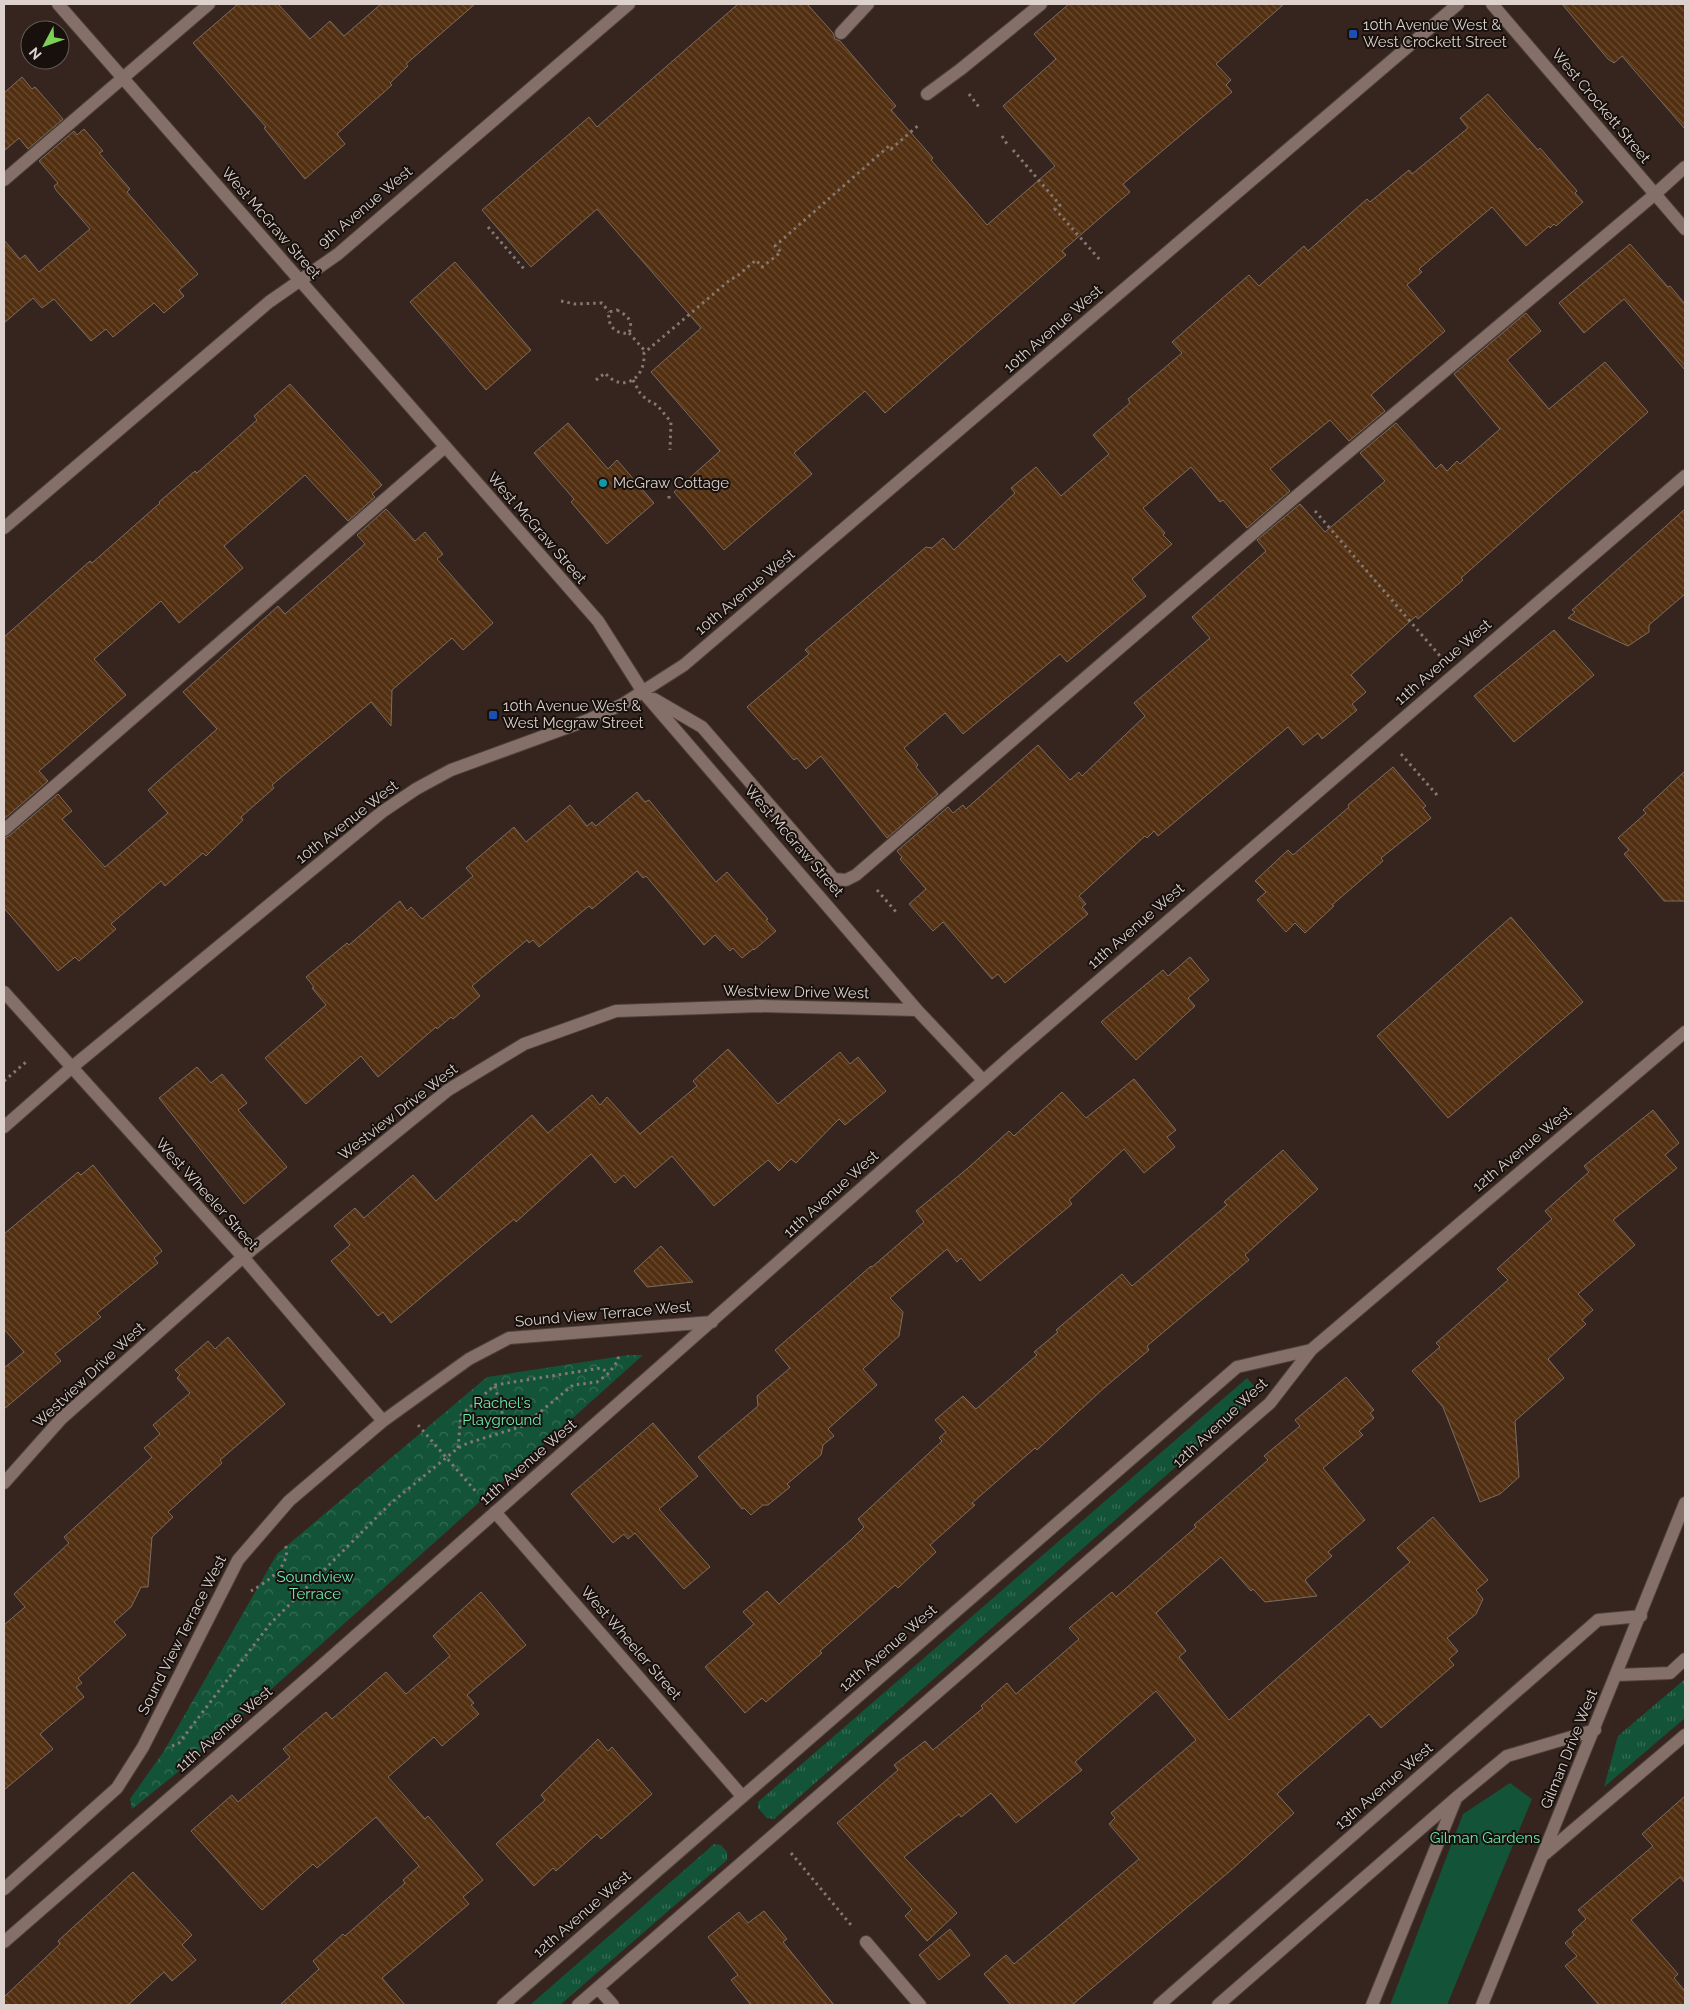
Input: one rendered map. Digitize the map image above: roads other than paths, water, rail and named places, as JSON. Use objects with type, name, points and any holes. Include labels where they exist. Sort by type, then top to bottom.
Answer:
[{"type":"street","name":"West McGraw Street","points":[[58,4],[598,621],[644,692],[917,1010],[983,1080]]},
{"type":"street","points":[[4,180],[209,4]]},
{"type":"street","name":"9th Avenue West","points":[[4,528],[269,302],[338,254],[629,4]]},
{"type":"street","points":[[841,33],[868,4]]},
{"type":"street","points":[[927,94],[1041,4]]},
{"type":"street","name":"10th Avenue West","points":[[4,1127],[71,1068],[382,812],[416,789],[451,770],[588,720],[644,692],[684,665],[1458,4]]},
{"type":"street","name":"West Crockett Street","points":[[1492,4],[1685,229]]},
{"type":"street","points":[[644,692],[702,727],[834,879],[846,880],[856,875],[1300,493],[1654,195],[1685,166]]},
{"type":"street","points":[[4,830],[444,447]]},
{"type":"street","name":"11th Avenue West","points":[[4,1942],[712,1322],[983,1080],[1415,706],[1685,476]]},
{"type":"street","name":"West Wheeler Street","points":[[4,992],[243,1257],[383,1421]]},
{"type":"street","name":"Westview Drive West","points":[[4,1483],[61,1420],[243,1257],[448,1090],[524,1044],[616,1011],[759,1006],[917,1010]]},
{"type":"street","name":"12th Avenue West","points":[[578,2005],[1270,1403],[1312,1350],[1685,1032]]},
{"type":"street","name":"Sound View Terrace West","points":[[4,1889],[117,1788],[143,1747],[238,1560],[289,1501],[383,1421],[469,1359],[509,1338],[712,1322]]},
{"type":"street","name":"12th Avenue West","points":[[503,2005],[1237,1367],[1312,1350]]},
{"type":"street","name":"Gilman Drive West","points":[[1482,2005],[1685,1504]]},
{"type":"street","name":"West Wheeler Street","points":[[495,1512],[742,1796]]},
{"type":"street","name":"13th Avenue West","points":[[1159,2005],[1598,1620],[1641,1616]]},
{"type":"street","points":[[1617,1675],[1670,1673],[1685,1659]]},
{"type":"street","points":[[1218,2005],[1507,1756],[1595,1730]]},
{"type":"street","points":[[1543,1855],[1685,1735]]},
{"type":"street","points":[[1372,2005],[1456,1798]]},
{"type":"street","points":[[866,1942],[920,2005]]},
{"type":"street","points":[[598,1988],[613,2005]]},
{"type":"place","name":"10th Avenue West & West Crockett Street","points":[[1353,34]]},
{"type":"place","name":"McGraw Cottage","points":[[603,483]]},
{"type":"place","name":"10th Avenue West & West Mcgraw Street","points":[[493,715]]},
{"type":"park label","name":"Rachel's Playground","points":[[502,1412]]},
{"type":"park label","name":"Soundview Terrace","points":[[315,1586]]},
{"type":"park label","name":"Gilman Gardens","points":[[1485,1838]]}]
